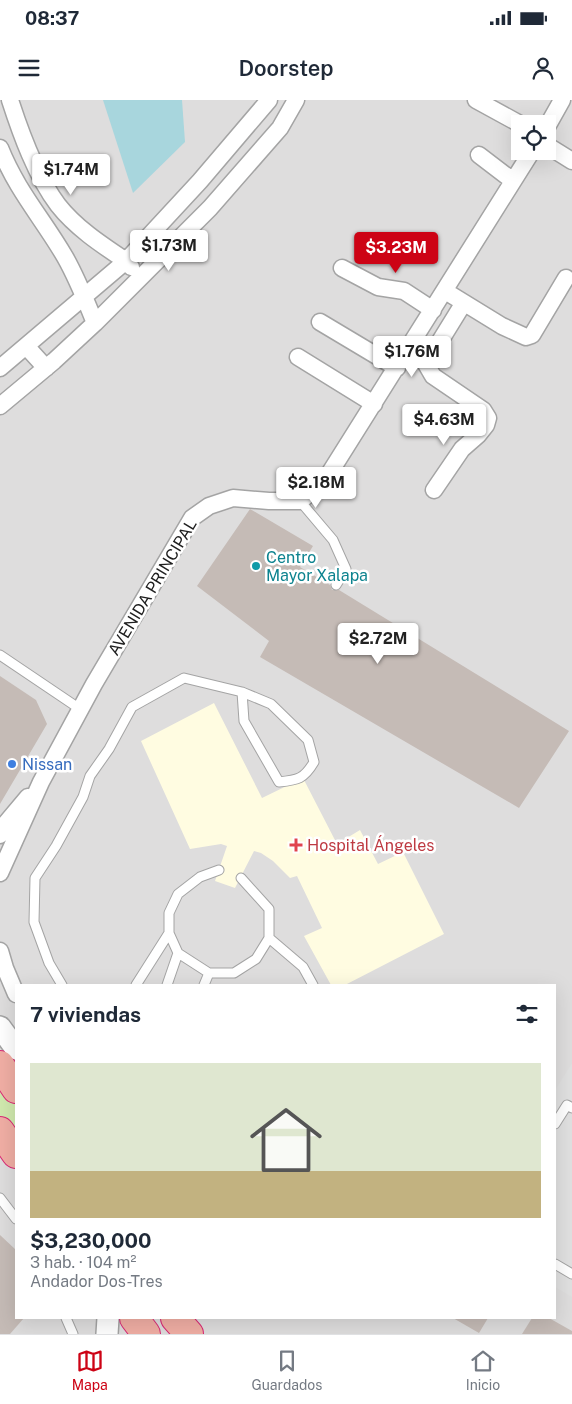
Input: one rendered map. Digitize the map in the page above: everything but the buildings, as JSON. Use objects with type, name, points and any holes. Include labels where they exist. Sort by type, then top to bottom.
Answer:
[{"type":"highway","points":[[0,1066],[15,1088]]},
{"type":"highway","points":[[0,1131],[15,1153]]},
{"type":"highway","points":[[135,1319],[146,1334]]},
{"type":"highway","points":[[176,1319],[190,1334]]},
{"type":"street","points":[[10,100],[19,127],[42,178],[58,205],[77,225],[126,261],[139,280]]},
{"type":"street","points":[[3,359],[26,346],[126,261],[200,181],[269,100]]},
{"type":"street","points":[[0,406],[46,368],[95,323],[210,208],[280,128],[296,100]]},
{"type":"street","points":[[476,100],[511,119]]},
{"type":"street","points":[[554,115],[562,100]]},
{"type":"street","points":[[0,148],[4,167],[65,257],[95,323]]},
{"type":"street","points":[[556,151],[572,161]]},
{"type":"street","points":[[479,155],[513,181]]},
{"type":"street","points":[[300,501],[324,482],[526,160]]},
{"type":"street","points":[[4,167],[42,178]]},
{"type":"street","points":[[342,268],[378,287],[404,291],[433,310]]},
{"type":"street","points":[[445,291],[463,304],[526,337],[532,335],[566,278]]},
{"type":"street","points":[[320,322],[401,362],[421,365],[426,364],[463,304]]},
{"type":"street","points":[[26,346],[46,368]]},
{"type":"street","points":[[298,358],[374,404]]},
{"type":"street","points":[[426,364],[434,376],[483,410],[488,418],[486,425],[462,449],[434,490]]},
{"type":"street","name":"AVENIDA PRINCIPAL","points":[[0,873],[41,782],[80,709],[192,518],[210,506],[233,498],[300,501]]},
{"type":"street","name":"AVENIDA PRINCIPAL","points":[[0,834],[6,823],[41,782]]},
{"type":"street","points":[[0,951],[15,992]]},
{"type":"street","points":[[0,1027],[15,1048]]},
{"type":"street","points":[[107,1334],[108,1319]]},
{"type":"lane","points":[[300,501],[333,540],[346,570],[336,585]]},
{"type":"lane","points":[[0,655],[80,709]]},
{"type":"lane","points":[[61,984],[49,963],[34,922],[36,878],[83,797],[90,776],[109,749],[132,706],[184,678],[242,692],[271,704],[308,740],[314,762],[307,775],[279,782],[244,721],[242,692]]},
{"type":"lane","points":[[219,870],[200,876],[178,894],[170,913],[169,933],[178,953],[209,974],[234,973],[256,959],[269,938],[269,909],[241,878]]},
{"type":"lane","points":[[137,984],[169,933]]},
{"type":"lane","points":[[269,938],[303,967],[312,984]]},
{"type":"lane","points":[[167,984],[178,953]]},
{"type":"lane","points":[[204,984],[209,974]]},
{"type":"lane","points":[[556,1122],[567,1105],[572,1108]]},
{"type":"lane","points":[[0,1198],[15,1218]]},
{"type":"lane","points":[[556,1265],[572,1274]]},
{"type":"lane","points":[[66,1319],[70,1333]]},
{"type":"shaded area","points":[[0,100],[572,100],[572,1334],[0,1334]]},
{"type":"shaded area","name":"Hospital Ángeles","points":[[214,703],[262,798],[303,778],[337,844],[360,830],[378,864],[403,852],[444,934],[347,984],[330,984],[304,936],[322,928],[297,876],[290,878],[273,861],[254,851],[235,888],[215,881],[227,846],[221,844],[190,849],[141,741]]},
{"type":"shaded area","points":[[572,1063],[572,1297],[556,1288],[556,1088]]},
{"type":"green space","points":[[0,1082],[15,1103],[15,1144],[0,1121]]},
{"type":"water","points":[[103,100],[182,100],[185,142],[133,193]]},
{"type":"place","name":"Centro Mayor Xalapa","points":[[256,566]]},
{"type":"place","name":"Nissan","points":[[12,764]]},
{"type":"place","name":"Hospital Ángeles","points":[[296,845]]}]
